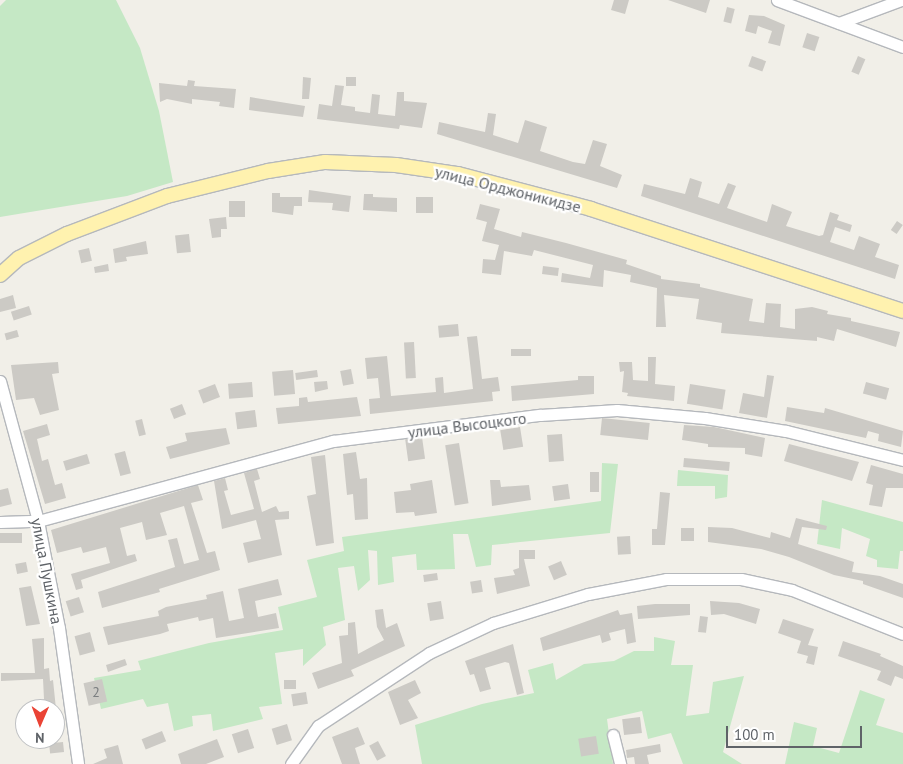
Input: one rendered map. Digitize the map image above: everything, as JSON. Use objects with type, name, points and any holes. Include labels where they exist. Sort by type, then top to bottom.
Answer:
[{"type":"main road","name":"улица Орджоникидзе","points":[[0,275],[19,258],[67,234],[167,196],[268,171],[325,162],[396,165],[458,174],[591,209],[903,311]]},
{"type":"street","points":[[777,0],[903,47]]},
{"type":"street","points":[[839,23],[901,0]]},
{"type":"street","name":"улица Пушкина","points":[[0,381],[2,398],[38,521],[59,628],[78,764]]},
{"type":"street","name":"улица Высоцкого","points":[[0,522],[38,521],[333,441],[540,415],[617,410],[705,418],[786,431],[903,460]]},
{"type":"street","points":[[291,764],[318,726],[430,653],[493,623],[588,594],[666,579],[741,579],[792,590],[903,634]]},
{"type":"street","points":[[612,735],[620,764]]},
{"type":"green space","points":[[6,0],[116,0],[140,48],[159,111],[173,182],[127,196],[0,217],[0,6]]},
{"type":"green space","points":[[602,463],[618,464],[610,533],[492,545],[491,565],[476,567],[468,534],[453,534],[455,569],[417,570],[416,554],[392,557],[394,582],[378,585],[377,551],[368,550],[370,580],[358,591],[354,566],[338,568],[345,620],[323,627],[326,645],[303,666],[303,649],[275,653],[282,704],[259,707],[263,719],[213,731],[211,714],[192,716],[193,726],[174,731],[168,703],[147,707],[143,699],[101,709],[94,678],[141,670],[138,661],[209,643],[283,630],[278,607],[317,597],[307,560],[344,551],[342,537],[601,501]]},
{"type":"green space","points":[[678,470],[728,475],[727,497],[715,499],[715,486],[677,486]]},
{"type":"green space","points":[[822,500],[903,522],[903,551],[900,551],[898,569],[877,567],[877,560],[866,556],[870,539],[842,528],[840,549],[817,544]]},
{"type":"green space","points":[[654,637],[675,641],[671,665],[693,665],[686,716],[709,713],[713,682],[744,676],[723,752],[742,764],[683,764],[671,733],[648,739],[642,711],[607,719],[613,764],[422,764],[415,725],[482,704],[534,693],[528,670],[553,663],[556,680],[584,664],[614,661],[634,651],[654,651]]},
{"type":"green space","points":[[860,690],[885,699],[876,725],[903,733],[903,764],[785,764],[794,722],[817,728],[813,746],[839,753]]},
{"type":"building","points":[[614,0],[629,0],[625,14],[611,10]]},
{"type":"building","points":[[668,0],[710,0],[706,13]]},
{"type":"building","points":[[727,7],[735,9],[731,23],[723,22]]},
{"type":"building","points":[[749,15],[764,16],[785,25],[780,46],[768,43],[772,31],[758,26],[756,34],[745,31]]},
{"type":"building","points":[[807,33],[819,37],[815,51],[802,47]]},
{"type":"building","points":[[752,56],[766,61],[762,71],[748,66]]},
{"type":"building","points":[[858,56],[865,59],[859,75],[851,72]]},
{"type":"building","points":[[303,77],[311,78],[309,99],[302,99]]},
{"type":"building","points":[[346,77],[356,77],[356,86],[346,86]]},
{"type":"building","points":[[188,80],[195,81],[194,86],[236,89],[234,108],[219,106],[220,102],[192,99],[192,104],[167,99],[160,102],[159,83],[187,86]]},
{"type":"building","points":[[335,85],[344,86],[341,105],[355,107],[355,111],[370,113],[372,94],[380,95],[378,114],[395,116],[397,92],[404,92],[404,101],[427,103],[422,128],[400,125],[399,129],[317,119],[319,104],[332,106]]},
{"type":"building","points":[[250,97],[305,106],[303,117],[249,110]]},
{"type":"building","points":[[488,113],[496,114],[493,135],[518,143],[525,120],[547,127],[540,151],[573,162],[585,164],[593,140],[607,144],[600,166],[622,175],[617,188],[437,134],[439,122],[485,132]]},
{"type":"building","points":[[690,178],[702,182],[698,197],[719,204],[728,183],[736,186],[727,208],[767,222],[772,204],[792,212],[786,226],[819,236],[823,235],[830,212],[839,215],[837,220],[852,225],[850,232],[835,227],[830,242],[854,250],[859,236],[880,244],[875,257],[899,265],[895,279],[641,196],[644,184],[685,194]]},
{"type":"building","points":[[309,190],[351,196],[349,212],[332,210],[333,203],[308,202]]},
{"type":"building","points":[[272,193],[280,193],[280,197],[302,197],[302,206],[294,206],[293,215],[272,212]]},
{"type":"building","points":[[364,194],[373,194],[373,197],[397,198],[397,212],[363,210]]},
{"type":"building","points":[[416,197],[433,197],[433,213],[416,213]]},
{"type":"building","points":[[229,201],[245,201],[245,217],[229,217]]},
{"type":"building","points":[[480,204],[500,209],[494,229],[521,237],[522,232],[566,243],[627,260],[626,264],[661,276],[661,279],[700,284],[700,287],[753,299],[749,321],[764,323],[766,303],[781,304],[780,327],[795,329],[795,309],[812,307],[828,311],[827,314],[851,318],[851,321],[900,332],[896,347],[837,329],[834,341],[817,337],[817,341],[721,333],[722,323],[696,319],[699,299],[664,295],[666,327],[656,327],[657,288],[630,282],[631,275],[604,270],[603,287],[561,282],[562,273],[590,278],[593,265],[534,250],[532,256],[504,251],[501,275],[482,273],[483,259],[495,260],[499,245],[482,241],[487,222],[476,219]]},
{"type":"building","points":[[226,217],[227,229],[221,229],[221,237],[212,238],[209,219]]},
{"type":"building","points":[[897,221],[903,225],[897,234],[891,230]]},
{"type":"building","points":[[189,234],[191,252],[177,253],[175,235]]},
{"type":"building","points":[[146,241],[148,254],[126,257],[127,261],[115,263],[113,249]]},
{"type":"building","points":[[89,248],[92,261],[81,263],[78,250]]},
{"type":"building","points":[[108,264],[109,271],[95,273],[94,267]]},
{"type":"building","points":[[543,266],[559,268],[558,276],[542,274]]},
{"type":"building","points":[[13,295],[16,308],[0,312],[0,299]]},
{"type":"building","points":[[29,306],[32,315],[14,320],[11,312]]},
{"type":"building","points":[[458,324],[459,336],[439,338],[438,326]]},
{"type":"building","points":[[17,330],[19,337],[6,340],[5,334]]},
{"type":"building","points":[[477,336],[482,379],[498,377],[500,391],[492,392],[493,401],[370,414],[369,399],[380,398],[378,378],[367,379],[365,358],[387,356],[391,396],[436,392],[435,378],[443,377],[444,393],[473,389],[467,337]]},
{"type":"building","points":[[414,342],[416,378],[406,378],[404,343]]},
{"type":"building","points":[[511,349],[531,349],[531,356],[511,356]]},
{"type":"building","points":[[648,357],[656,357],[655,384],[675,386],[674,401],[627,396],[628,393],[622,392],[624,371],[620,372],[619,362],[632,362],[633,380],[648,381]]},
{"type":"building","points":[[58,362],[59,373],[52,374],[59,410],[40,415],[34,398],[16,400],[11,365]]},
{"type":"building","points":[[351,369],[354,384],[343,386],[340,371]]},
{"type":"building","points":[[293,370],[295,394],[274,396],[272,372]]},
{"type":"building","points":[[317,370],[318,377],[296,380],[295,373]]},
{"type":"building","points":[[767,375],[774,376],[767,418],[739,413],[743,393],[764,397]]},
{"type":"building","points":[[578,376],[594,376],[594,394],[512,401],[511,386],[578,380]]},
{"type":"building","points":[[327,381],[328,389],[315,392],[314,382]]},
{"type":"building","points":[[252,382],[253,397],[229,399],[228,384]]},
{"type":"building","points":[[866,382],[889,388],[886,400],[863,394]]},
{"type":"building","points":[[215,384],[220,397],[203,404],[198,390]]},
{"type":"building","points":[[690,384],[726,390],[722,409],[687,404]]},
{"type":"building","points":[[307,397],[308,402],[357,397],[361,416],[278,424],[276,408],[299,406],[299,398]]},
{"type":"building","points":[[182,404],[186,414],[174,419],[170,409]]},
{"type":"building","points":[[787,407],[824,413],[825,408],[903,431],[901,447],[878,441],[879,434],[868,431],[866,438],[785,421]]},
{"type":"building","points":[[255,410],[257,427],[237,429],[235,412]]},
{"type":"building","points":[[602,418],[650,423],[648,440],[600,435]]},
{"type":"building","points":[[142,419],[146,435],[139,436],[135,421]]},
{"type":"building","points":[[47,424],[50,435],[37,439],[42,461],[48,459],[55,485],[62,483],[66,498],[45,504],[23,431]]},
{"type":"building","points":[[684,425],[714,427],[765,438],[762,457],[745,454],[745,448],[708,447],[708,444],[682,440]]},
{"type":"building","points":[[520,427],[523,447],[503,450],[500,430]]},
{"type":"building","points":[[226,428],[230,444],[170,459],[166,447],[187,441],[185,433]]},
{"type":"building","points":[[562,434],[564,461],[549,462],[547,435]]},
{"type":"building","points":[[422,437],[425,459],[408,461],[405,439]]},
{"type":"building","points":[[459,443],[469,503],[455,505],[445,445]]},
{"type":"building","points":[[789,444],[859,462],[852,481],[784,461]]},
{"type":"building","points":[[125,451],[131,473],[120,476],[114,454]]},
{"type":"building","points":[[356,452],[360,479],[367,478],[368,519],[355,520],[353,494],[347,495],[343,454]]},
{"type":"building","points":[[87,454],[90,464],[66,471],[63,461]]},
{"type":"building","points":[[325,455],[334,543],[316,546],[307,496],[316,494],[311,457]]},
{"type":"building","points":[[684,458],[730,462],[729,471],[683,467]]},
{"type":"building","points":[[871,465],[903,474],[903,488],[886,488],[882,507],[869,505],[873,485],[866,483]]},
{"type":"building","points":[[257,469],[260,479],[254,481],[262,512],[276,506],[279,512],[289,511],[289,519],[275,520],[282,555],[248,563],[243,543],[261,539],[256,520],[222,529],[214,481],[225,478],[228,490],[224,491],[231,515],[254,509],[244,473]]},
{"type":"building","points":[[590,472],[599,472],[599,492],[590,492]]},
{"type":"building","points":[[432,480],[437,513],[415,516],[414,512],[396,513],[394,492],[411,490],[410,484]]},
{"type":"building","points":[[490,480],[500,480],[501,487],[529,485],[531,500],[492,506]]},
{"type":"building","points":[[568,484],[570,499],[554,501],[552,486]]},
{"type":"building","points":[[198,485],[203,500],[191,503],[207,553],[215,551],[220,570],[159,589],[160,592],[102,608],[98,592],[175,567],[168,540],[177,538],[184,564],[199,560],[184,506],[160,513],[167,535],[146,540],[142,522],[120,528],[127,556],[135,554],[137,561],[81,580],[83,588],[76,590],[71,574],[110,563],[106,547],[83,553],[81,547],[57,553],[51,530]]},
{"type":"building","points":[[8,488],[12,504],[0,507],[0,490]]},
{"type":"building","points":[[660,492],[670,493],[665,545],[652,545],[652,529],[657,529]]},
{"type":"building","points":[[796,518],[827,526],[826,530],[802,527],[798,544],[854,562],[852,572],[880,576],[903,584],[903,598],[863,584],[863,581],[834,575],[789,557],[761,549],[708,542],[708,527],[732,528],[770,538],[771,532],[790,538]]},
{"type":"building","points":[[681,528],[694,528],[694,541],[681,541]]},
{"type":"building","points":[[0,533],[22,533],[22,543],[0,543]]},
{"type":"building","points":[[630,536],[631,554],[618,555],[617,537]]},
{"type":"building","points":[[519,550],[535,550],[535,559],[524,559],[530,586],[497,594],[494,578],[515,575],[513,570],[519,568]]},
{"type":"building","points":[[561,561],[567,575],[554,580],[548,566]]},
{"type":"building","points":[[26,562],[28,572],[17,574],[15,564]]},
{"type":"building","points":[[437,573],[438,580],[424,582],[423,575]]},
{"type":"building","points":[[278,579],[282,595],[255,601],[258,617],[276,613],[279,628],[216,638],[213,618],[199,621],[198,617],[167,624],[169,631],[160,634],[108,645],[103,627],[159,616],[158,611],[166,607],[207,599],[206,595],[223,591],[229,621],[244,618],[238,589]]},
{"type":"building","points":[[481,580],[483,592],[472,594],[470,582]]},
{"type":"building","points":[[31,586],[40,624],[26,626],[19,588]]},
{"type":"building","points":[[79,597],[84,612],[71,617],[66,601]]},
{"type":"building","points":[[441,601],[444,619],[430,621],[427,603]]},
{"type":"building","points":[[710,601],[739,603],[760,609],[756,624],[724,614],[711,615]]},
{"type":"building","points":[[690,604],[690,615],[638,619],[637,606]]},
{"type":"building","points":[[383,609],[386,628],[397,623],[405,646],[351,670],[354,676],[318,689],[312,673],[342,663],[339,636],[348,635],[348,623],[355,622],[358,654],[384,640],[377,627],[375,610]]},
{"type":"building","points":[[618,610],[620,615],[632,613],[636,642],[627,644],[625,629],[609,633],[611,640],[602,643],[600,635],[543,651],[540,638]]},
{"type":"building","points":[[700,616],[708,617],[706,633],[698,632]]},
{"type":"building","points":[[783,619],[814,629],[808,645],[818,647],[814,665],[806,663],[808,656],[797,653],[801,641],[778,633]]},
{"type":"building","points":[[90,632],[95,651],[80,655],[75,636]]},
{"type":"building","points":[[44,638],[44,669],[49,668],[50,681],[53,680],[55,699],[44,699],[43,679],[1,681],[1,673],[35,673],[32,639]]},
{"type":"building","points":[[843,641],[881,654],[880,656],[903,666],[903,679],[895,676],[891,686],[877,680],[881,671],[838,656]]},
{"type":"building","points":[[513,644],[524,693],[517,695],[509,663],[505,662],[485,668],[491,689],[480,692],[474,674],[470,675],[465,661]]},
{"type":"building","points":[[125,659],[127,665],[108,672],[106,665]]},
{"type":"building","points":[[102,679],[107,701],[89,706],[83,683]]},
{"type":"building","points":[[284,680],[296,680],[296,689],[284,689]]},
{"type":"building","points":[[415,680],[421,693],[408,700],[418,718],[400,725],[388,692]]},
{"type":"building","points":[[306,692],[308,704],[293,706],[291,694]]},
{"type":"building","points":[[640,717],[642,733],[624,735],[622,719]]},
{"type":"building","points":[[287,724],[292,740],[277,745],[272,729]]},
{"type":"building","points":[[358,727],[365,744],[355,748],[360,764],[342,764],[332,737]]},
{"type":"building","points":[[248,729],[254,748],[238,753],[232,734]]},
{"type":"building","points":[[162,731],[166,741],[146,749],[142,739]]},
{"type":"building","points":[[596,736],[599,754],[581,757],[578,739]]},
{"type":"building","points":[[217,739],[224,757],[206,764],[181,764],[178,754]]},
{"type":"building","points":[[378,741],[386,756],[377,761],[369,746]]},
{"type":"building","points":[[660,744],[661,752],[647,755],[649,764],[635,764],[634,757],[627,758],[626,750]]},
{"type":"building","points":[[118,745],[123,764],[93,764],[107,758],[104,749]]},
{"type":"building","points":[[50,749],[64,749],[64,752],[50,753]]}]
